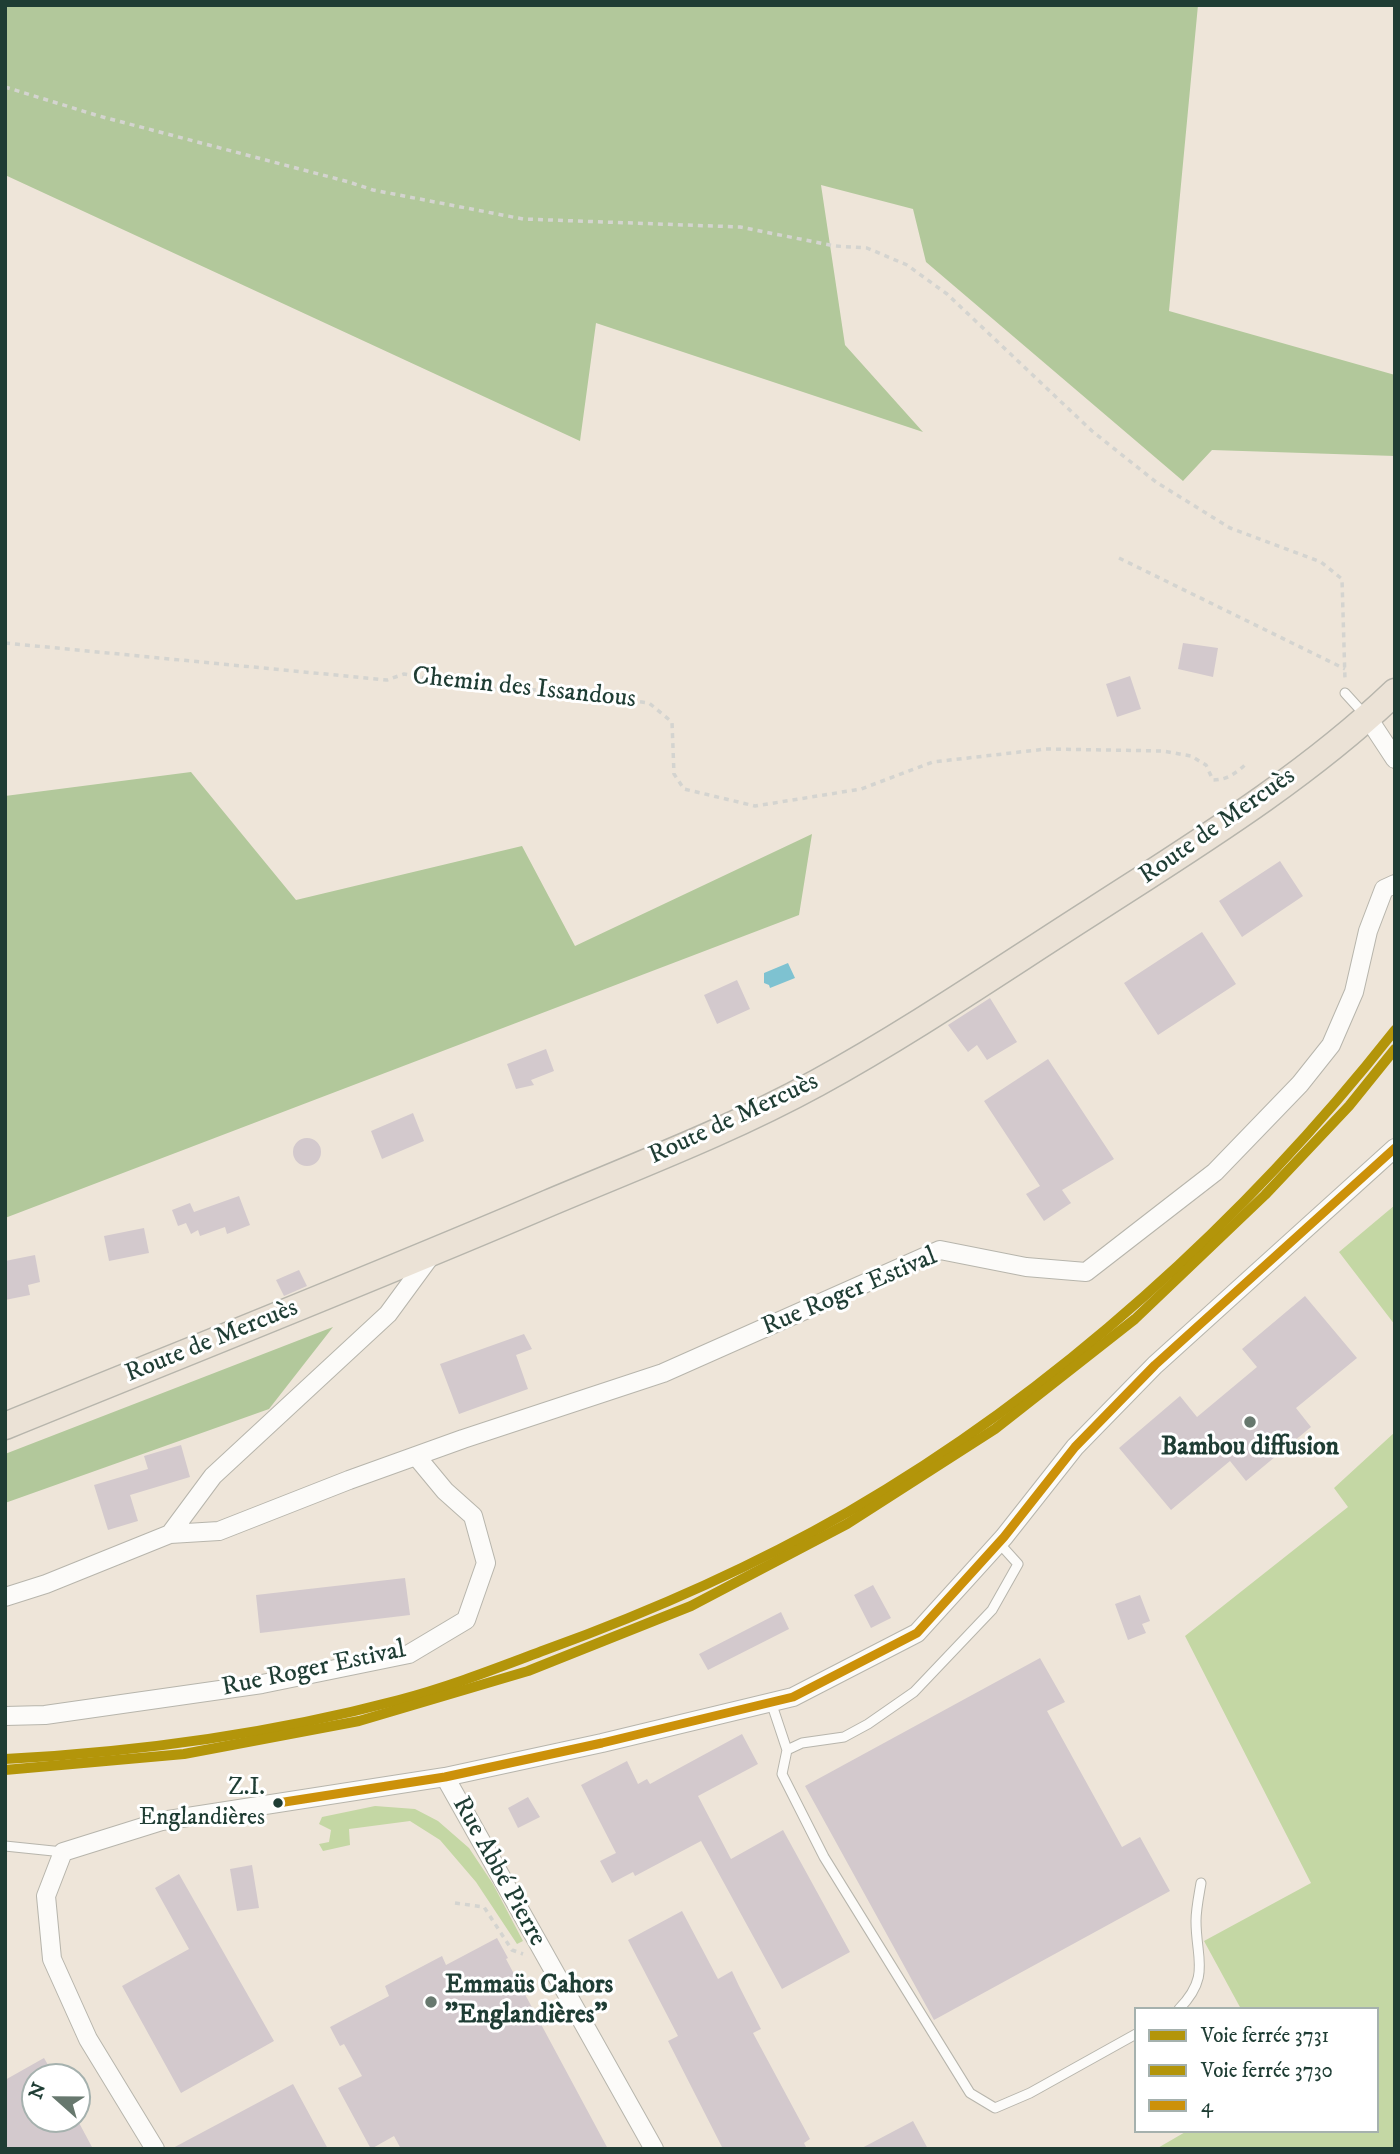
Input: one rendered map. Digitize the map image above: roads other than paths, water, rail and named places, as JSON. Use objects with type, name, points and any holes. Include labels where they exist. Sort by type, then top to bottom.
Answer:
[{"type":"main road","name":"Route de Mercuès","points":[[5,1426],[433,1253],[725,1128],[817,1083],[933,1013],[1155,871],[1285,782],[1368,718],[1395,692]]},
{"type":"street","points":[[1368,718],[1395,759]]},
{"type":"street","name":"Rue Roger Estival","points":[[5,1597],[46,1584],[170,1534],[219,1531],[416,1456],[663,1373],[940,1250],[1026,1267],[1086,1272],[1215,1172],[1300,1084],[1331,1045],[1354,992],[1368,931],[1384,889],[1395,884]]},
{"type":"street","points":[[155,2149],[88,2039],[52,1959],[47,1896],[63,1852],[162,1821],[445,1777],[793,1697],[917,1633],[999,1544],[1075,1447],[1155,1366],[1395,1148]]},
{"type":"street","points":[[170,1534],[213,1476],[388,1314],[433,1253]]},
{"type":"street","name":"Rue Roger Estival","points":[[5,1716],[45,1715],[262,1684],[409,1654],[466,1620],[486,1563],[473,1516],[445,1491],[416,1456]]},
{"type":"street","name":"Rue Abbé Pierre","points":[[445,1777],[654,2149]]},
{"type":"lane","points":[[1345,693],[1368,718]]},
{"type":"lane","points":[[787,1750],[802,1743],[844,1737],[914,1692],[992,1610],[1018,1563],[999,1544]]},
{"type":"lane","points":[[771,1702],[787,1750],[782,1774],[824,1857],[970,2094],[995,2108],[1030,2093],[1134,2035]]},
{"type":"lane","points":[[5,1846],[63,1852]]},
{"type":"lane","points":[[1181,2007],[1191,1997],[1202,1967],[1196,1921],[1201,1883]]},
{"type":"water","points":[[788,963],[795,978],[770,988],[764,983],[764,973]]},
{"type":"rail line","name":"3731","points":[[5,1759],[105,1752],[204,1740],[302,1723],[418,1695],[623,1620],[738,1570],[812,1532],[925,1465],[1000,1412],[1073,1356],[1144,1296],[1212,1233],[1276,1168],[1338,1100],[1395,1030]]},
{"type":"rail line","name":"3730","points":[[5,1770],[184,1754],[359,1721],[528,1671],[691,1606],[847,1524],[995,1429],[1135,1319],[1265,1195],[1349,1106],[1395,1049]]},
{"type":"place","name":"Bambou diffusion","points":[[1250,1422]]},
{"type":"place","name":"Z.I. Englandières","points":[[278,1803]]},
{"type":"place","name":"Emmaüs Cahors \"Englandières\"","points":[[431,2002]]}]
